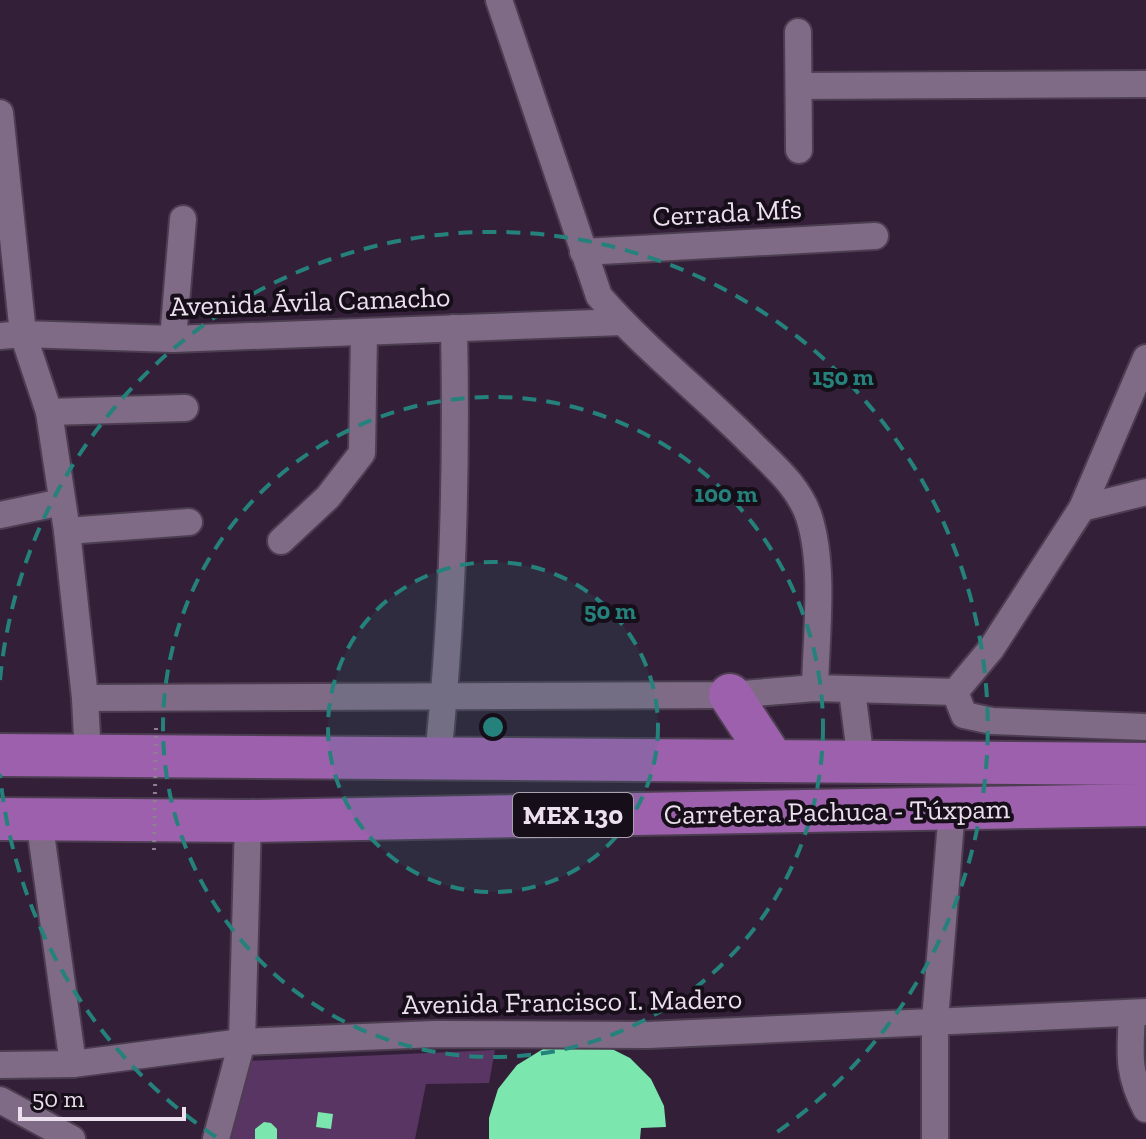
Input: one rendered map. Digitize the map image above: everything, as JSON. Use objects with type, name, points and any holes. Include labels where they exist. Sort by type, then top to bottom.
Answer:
[{"type":"main road","points":[[730,695],[772,759]]},
{"type":"main road","name":"Carretera Pachuca - Túxpam","points":[[0,755],[1146,764]]},
{"type":"main road","name":"Carretera Pachuca - Túxpam","points":[[19,819],[248,821],[1146,805]]},
{"type":"street","points":[[499,0],[599,296],[622,322],[727,418],[797,490],[809,518],[815,546],[815,688]]},
{"type":"street","points":[[798,32],[799,150]]},
{"type":"street","points":[[799,86],[1146,84]]},
{"type":"street","points":[[0,113],[12,335],[49,412],[67,531],[85,698],[88,757]]},
{"type":"street","points":[[173,339],[183,219]]},
{"type":"street","name":"Cerrada Mfs","points":[[583,252],[875,236]]},
{"type":"street","name":"Avenida Ávila Camacho","points":[[12,335],[173,339],[622,322]]},
{"type":"street","points":[[438,757],[457,449],[454,328]]},
{"type":"street","points":[[281,541],[328,497],[362,453],[364,333]]},
{"type":"street","points":[[955,692],[991,649],[1082,508],[1146,358]]},
{"type":"street","points":[[49,412],[185,408]]},
{"type":"street","points":[[1082,508],[1146,492]]},
{"type":"street","points":[[0,515],[62,502]]},
{"type":"street","points":[[67,531],[189,522]]},
{"type":"street","points":[[85,698],[730,695],[815,688],[955,692]]},
{"type":"street","points":[[852,691],[861,761]]},
{"type":"street","points":[[955,692],[964,715],[992,721],[1146,727]]},
{"type":"street","points":[[935,1139],[935,1020],[952,809]]},
{"type":"street","points":[[19,819],[73,1064]]},
{"type":"street","points":[[216,1139],[242,1042],[248,821]]},
{"type":"street","points":[[1139,1013],[1130,1052],[1133,1083],[1146,1109]]},
{"type":"street","name":"Avenida Francisco I. Madero","points":[[0,1065],[73,1064],[242,1042],[435,1034],[648,1035],[1139,1013]]},
{"type":"street","points":[[0,1100],[72,1139]]},
{"type":"path","points":[[154,850],[156,728]]},
{"type":"shaded area","points":[[495,1050],[489,1083],[426,1084],[415,1139],[230,1139],[247,1061]]},
{"type":"building","points":[[573,1043],[602,1044],[630,1058],[651,1079],[664,1106],[666,1127],[641,1128],[640,1139],[489,1139],[489,1118],[498,1089],[517,1065],[543,1049]]},
{"type":"building","points":[[318,1112],[333,1114],[331,1129],[316,1127]]},
{"type":"building","points":[[264,1122],[271,1123],[277,1129],[277,1139],[255,1139],[255,1129]]}]
